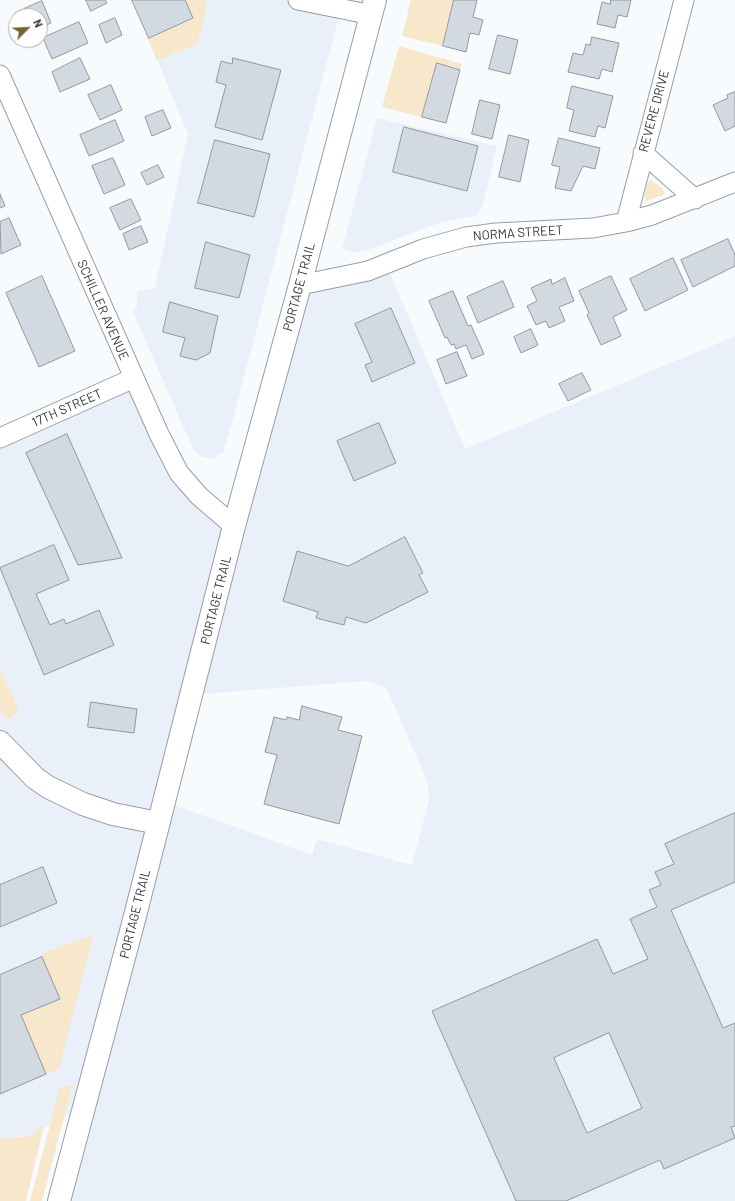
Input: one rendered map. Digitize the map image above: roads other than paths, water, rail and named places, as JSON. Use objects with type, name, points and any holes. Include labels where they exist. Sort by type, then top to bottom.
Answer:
[{"type":"main road","name":"PORTAGE TRAIL","points":[[59,1201],[234,526],[300,286],[374,7]]},
{"type":"main road","points":[[0,742],[35,778],[65,795],[83,804],[113,814],[158,823]]},
{"type":"street","points":[[298,0],[374,7]]},
{"type":"street","name":"REVERE DRIVE","points":[[626,222],[684,0]]},
{"type":"street","name":"SCHILLER AVENUE","points":[[0,75],[104,313],[159,434],[179,473],[199,496],[234,526]]},
{"type":"street","points":[[643,153],[695,199]]},
{"type":"street","name":"NORMA STREET","points":[[300,286],[368,271],[423,249],[466,238],[496,233],[593,228],[626,222],[652,215],[735,182]]},
{"type":"street","name":"17TH STREET","points":[[0,438],[134,378]]}]
